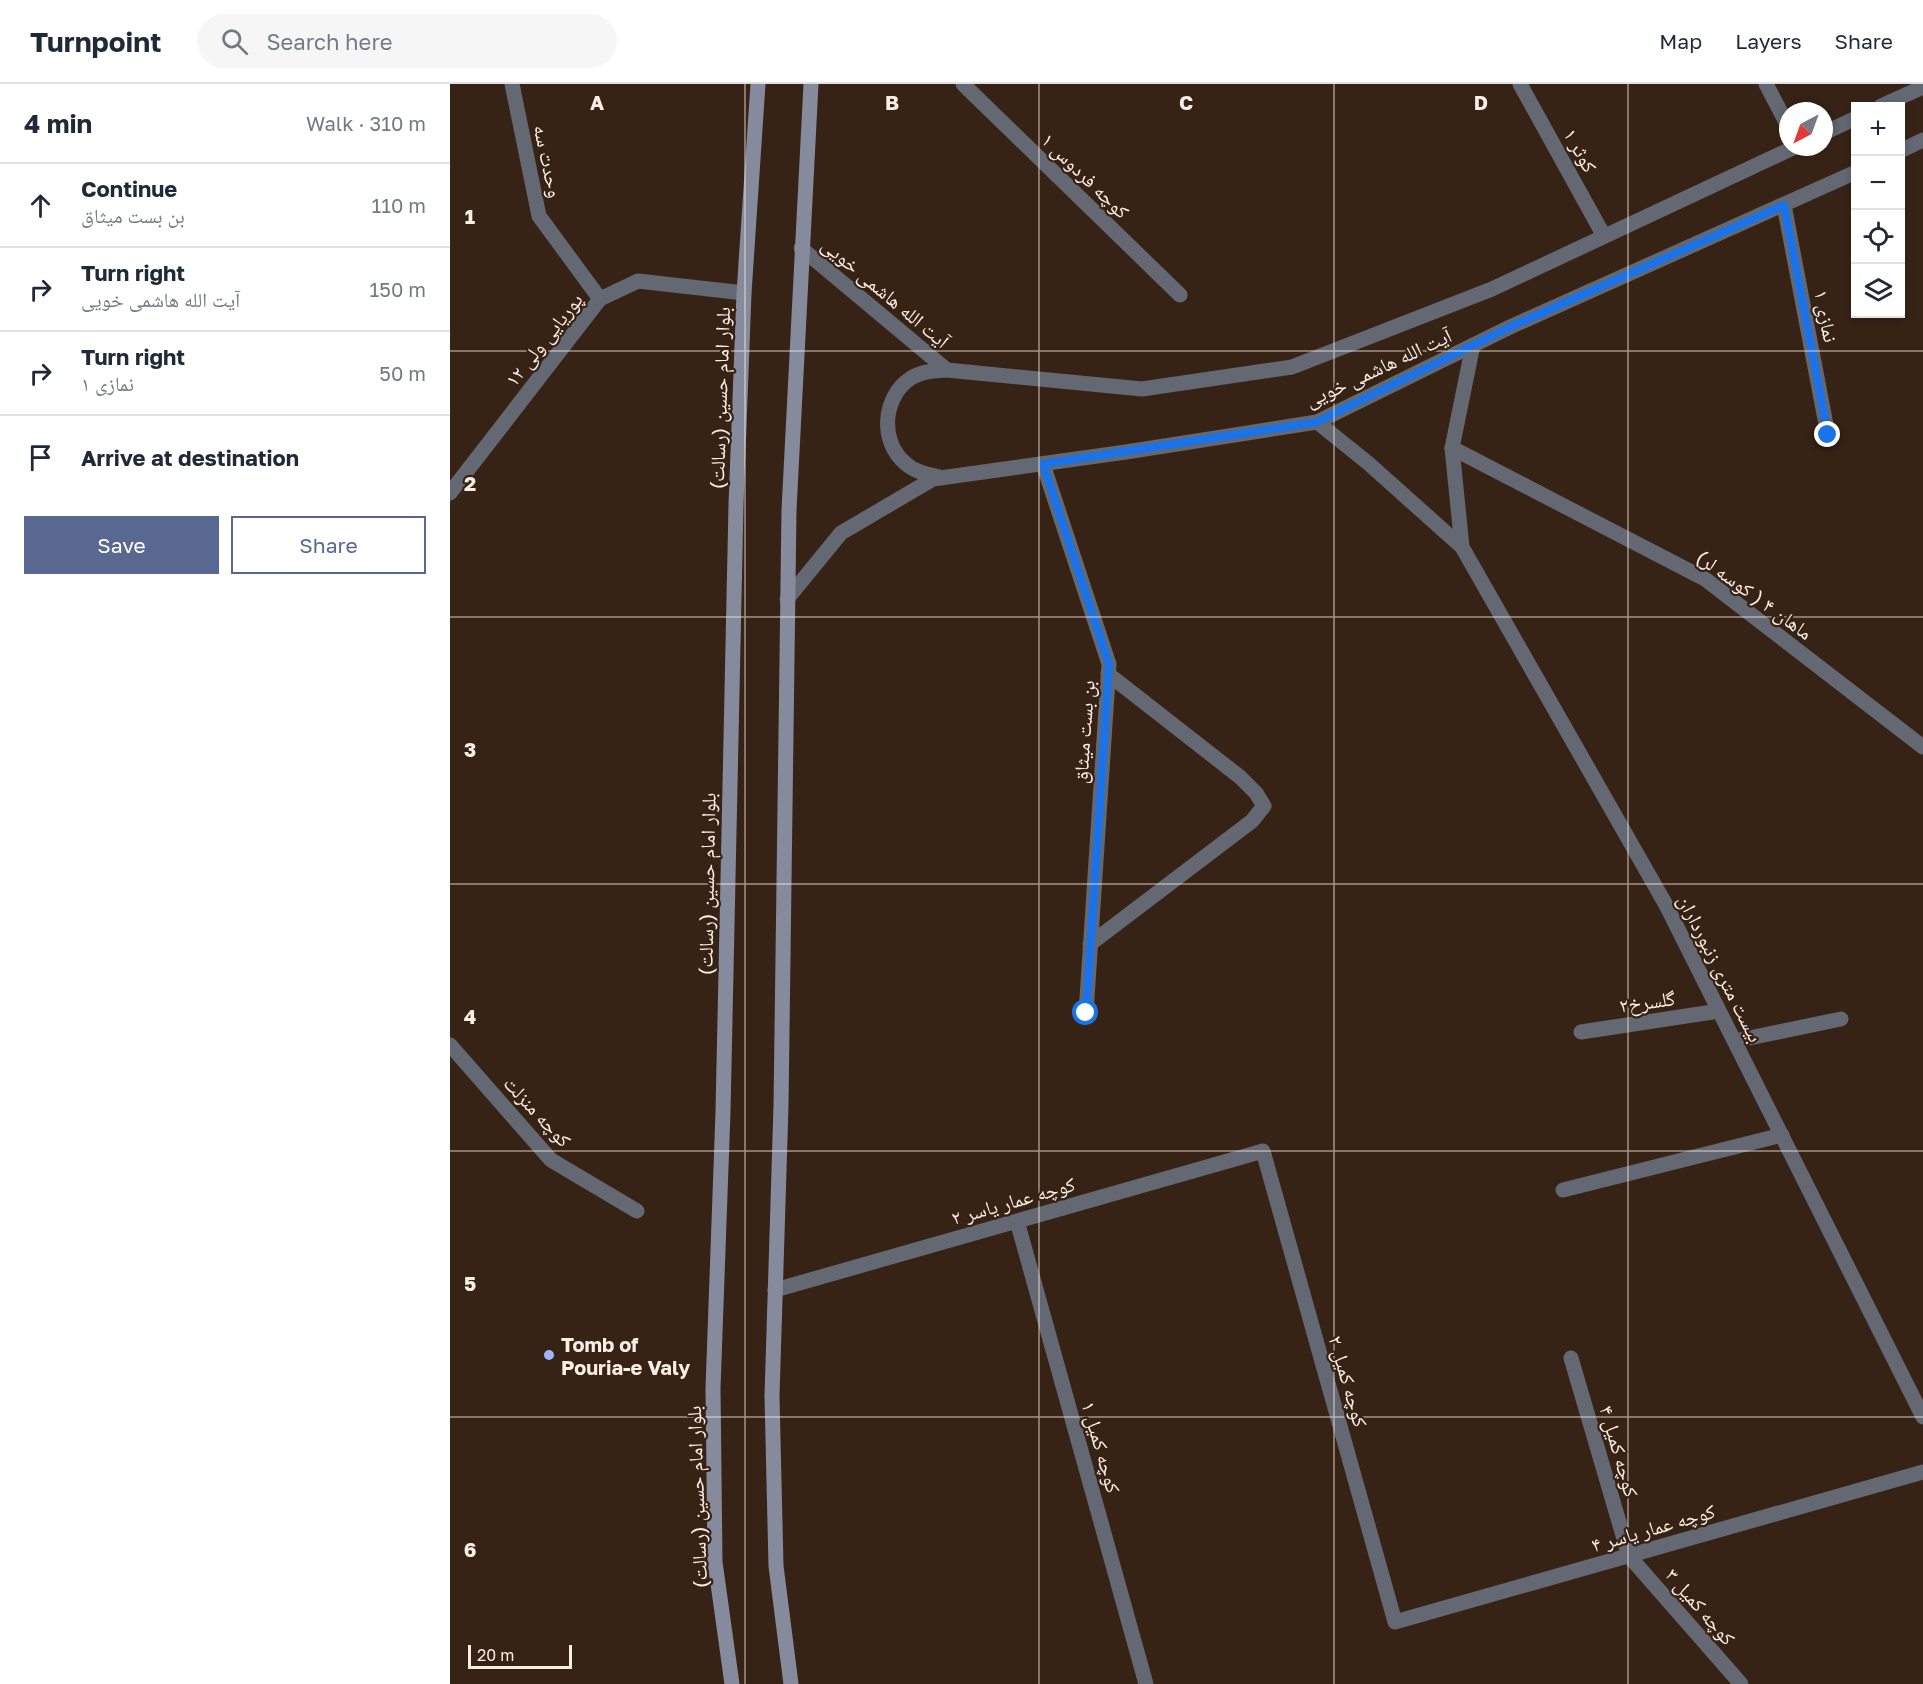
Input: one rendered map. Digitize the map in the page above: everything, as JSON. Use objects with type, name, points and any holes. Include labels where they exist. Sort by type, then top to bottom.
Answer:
[{"type":"main road","name":"بلوار امام حسین (رسالت)","points":[[732,1684],[715,1562],[713,1388],[723,1112],[736,517],[744,293],[758,84]]},
{"type":"main road","points":[[791,1684],[776,1566],[772,1396],[781,1106],[789,510],[811,84]]},
{"type":"street","name":"وحدت سه","points":[[512,84],[539,216],[600,298]]},
{"type":"street","name":"کوچه فردوس ۱","points":[[963,84],[1180,295]]},
{"type":"street","name":"کوثر ۱","points":[[1520,84],[1604,236]]},
{"type":"street","points":[[1766,84],[1779,109]]},
{"type":"street","points":[[1890,102],[1923,87]]},
{"type":"street","points":[[1833,129],[1851,120]]},
{"type":"street","points":[[1905,149],[1923,140]]},
{"type":"street","name":"آیت الله هاشمی خویی","points":[[801,248],[947,370],[1142,390],[1292,367],[1492,289],[1779,154]]},
{"type":"street","name":"آیت الله هاشمی خویی","points":[[787,599],[841,533],[939,477],[1043,464],[1317,422],[1510,327],[1851,174]]},
{"type":"street","name":"نمازی ۱","points":[[1784,205],[1828,435]]},
{"type":"street","name":"پوریایی ولی ۱۲","points":[[450,493],[600,298],[638,281],[744,293]]},
{"type":"street","name":"بیست متری زنبورداران","points":[[1462,548],[1452,448],[1473,345]]},
{"type":"street","points":[[939,477],[920,473],[903,462],[892,447],[887,428],[889,409],[893,400],[910,378],[927,371],[947,370]]},
{"type":"street","name":"بیست متری زنبورداران","points":[[1317,422],[1462,548],[1666,905],[1923,1417]]},
{"type":"street","name":"ماهان ۴ ( کوسه لر)","points":[[1452,448],[1705,579],[1923,747]]},
{"type":"street","name":"بن بست میثاق","points":[[1043,464],[1109,664],[1086,1013]]},
{"type":"street","points":[[1090,944],[1252,821],[1264,806],[1256,793],[1240,777],[1108,674]]},
{"type":"street","name":"گلسرخ۲","points":[[1581,1032],[1719,1011]]},
{"type":"street","points":[[1735,1041],[1840,1019]]},
{"type":"street","name":"کوچه منزلت","points":[[450,1045],[551,1160],[637,1211]]},
{"type":"street","points":[[1563,1190],[1782,1135]]},
{"type":"street","name":"کوچه عمار یاسر ۲","points":[[775,1290],[1263,1151]]},
{"type":"street","name":"کوچه کمیل ۲","points":[[1263,1151],[1395,1622]]},
{"type":"street","name":"کوچه کمیل ۱","points":[[1017,1221],[1146,1684]]},
{"type":"street","name":"کوچه کمیل ۴","points":[[1571,1358],[1629,1556]]},
{"type":"street","name":"کوچه عمار یاسر ۴","points":[[1395,1622],[1923,1472]]},
{"type":"street","name":"کوچه کمیل ۳","points":[[1629,1556],[1741,1684]]},
{"type":"place","name":"Tomb of Pouria-e Valy","points":[[549,1355]]},
{"type":"route","points":[[1086,1013],[1109,664],[1043,464],[1317,422],[1510,327],[1784,205],[1828,435]]}]
